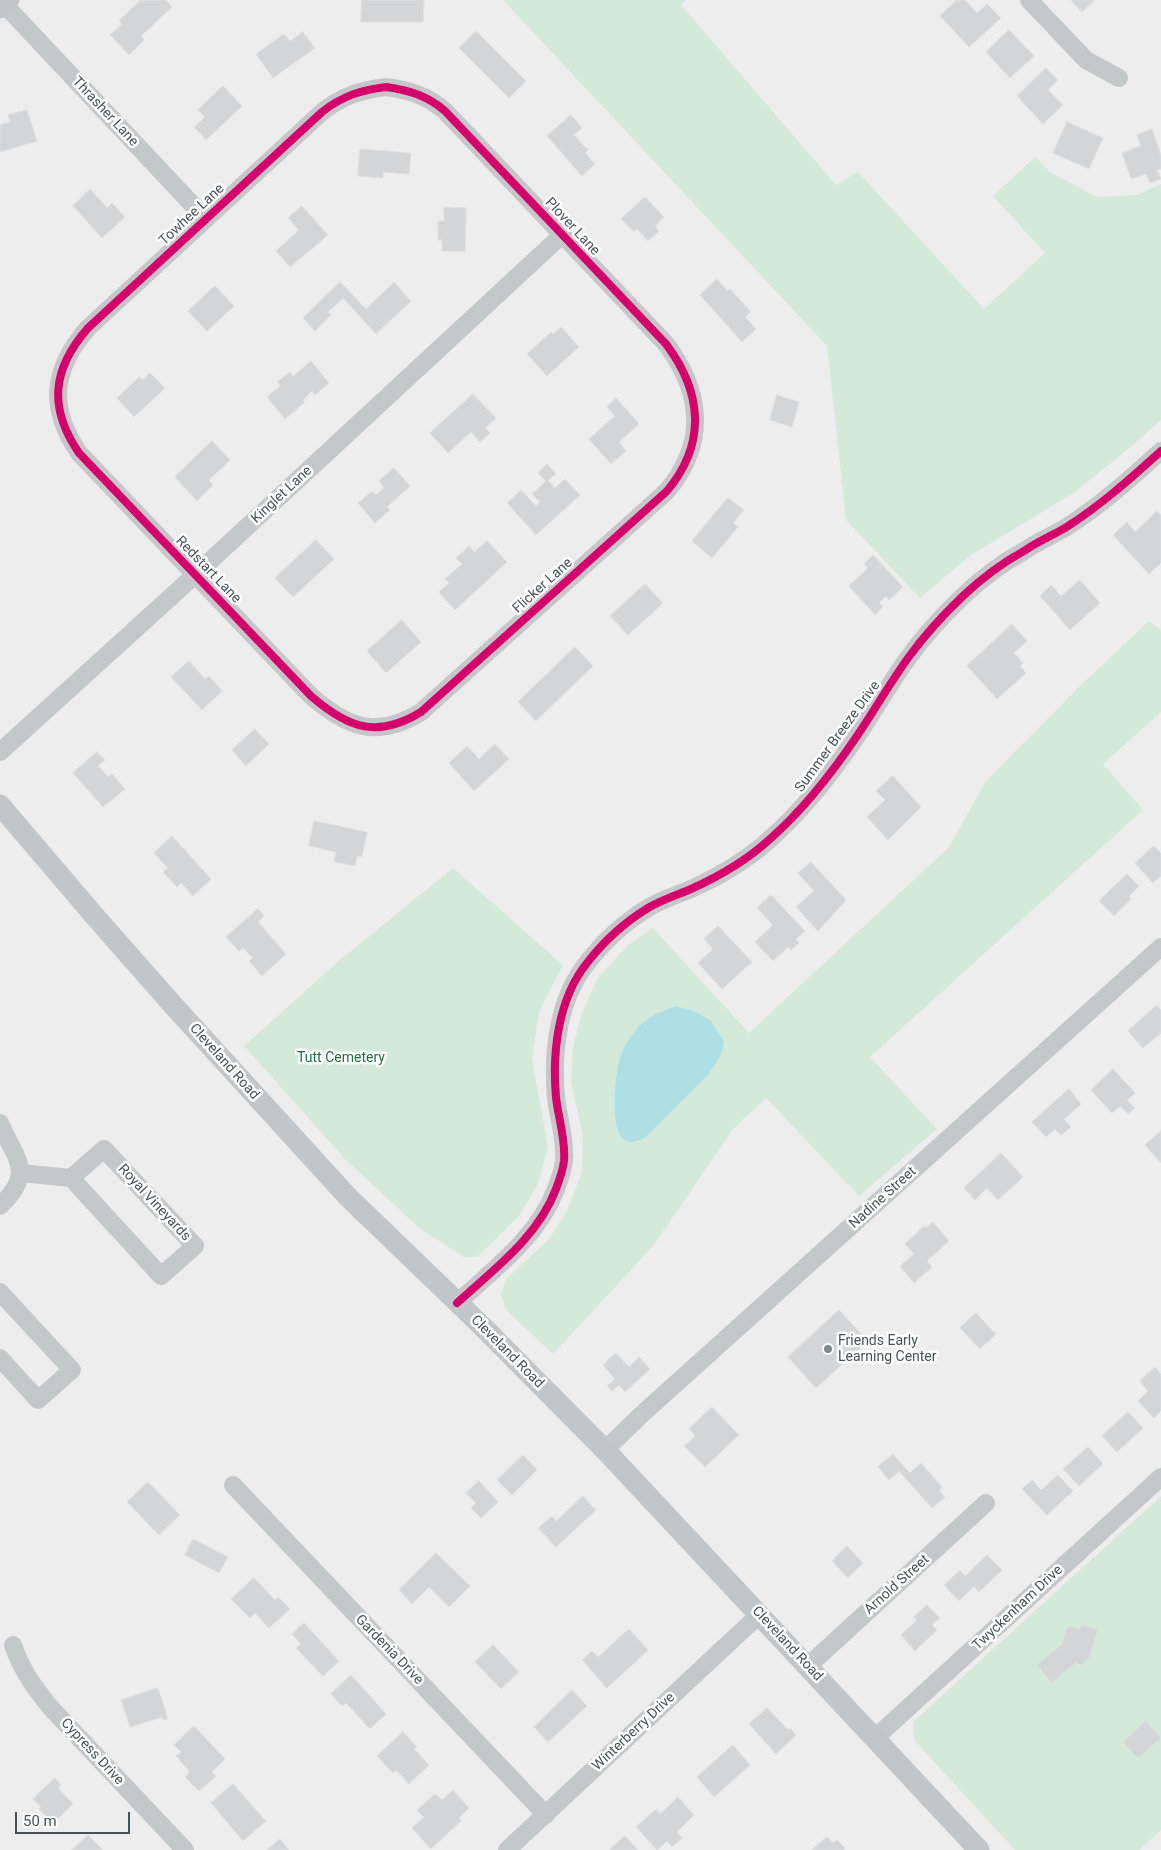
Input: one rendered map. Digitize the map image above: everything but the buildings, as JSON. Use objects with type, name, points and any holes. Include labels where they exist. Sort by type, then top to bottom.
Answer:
[{"type":"main road","name":"Cleveland Road","points":[[0,805],[92,914],[348,1197],[606,1450],[979,1850]]},
{"type":"street","points":[[1029,0],[1086,60],[1119,78]]},
{"type":"street","name":"Thrasher Lane","points":[[4,4],[206,219]]},
{"type":"street","name":"Towhee Lane","points":[[58,403],[58,385],[62,368],[70,351],[88,328],[334,102],[365,90],[386,87]]},
{"type":"street","name":"Plover Lane","points":[[386,87],[403,89],[421,95],[438,104],[666,344],[679,362],[686,377],[692,397],[695,423]]},
{"type":"street","name":"Kinglet Lane","points":[[0,752],[195,575],[562,235]]},
{"type":"street","name":"Redstart Lane","points":[[58,403],[61,420],[67,436],[79,453],[311,696],[327,710],[344,720],[369,727]]},
{"type":"street","name":"Flicker Lane","points":[[369,727],[385,728],[398,724],[421,712],[666,491],[684,467],[690,451],[695,423]]},
{"type":"street","name":"Summer Breeze Drive","points":[[457,1303],[530,1234],[545,1213],[557,1187],[564,1161],[556,1095],[556,1056],[560,1026],[568,994],[586,965],[611,937],[650,906],[721,875],[749,857],[773,836],[800,809],[832,771],[856,738],[908,657],[963,596],[1023,551],[1093,509],[1120,488],[1161,451]]},
{"type":"street","name":"Nadine Street","points":[[606,1450],[641,1415],[1161,947]]},
{"type":"street","points":[[0,1123],[14,1149],[21,1173],[16,1188],[0,1206]]},
{"type":"street","name":"Royal Vineyards","points":[[104,1149],[195,1246],[161,1276],[71,1178],[104,1149]]},
{"type":"street","points":[[21,1173],[71,1178]]},
{"type":"street","points":[[0,1292],[72,1370],[38,1400],[0,1358]]},
{"type":"street","name":"Twyckenham Drive","points":[[875,1738],[1161,1477]]},
{"type":"street","name":"Gardenia Drive","points":[[233,1485],[546,1815]]},
{"type":"street","name":"Arnold Street","points":[[808,1666],[986,1504]]},
{"type":"street","name":"Winterberry Drive","points":[[507,1850],[760,1614]]},
{"type":"street","name":"Cypress Drive","points":[[12,1644],[20,1665],[35,1689],[50,1707],[186,1850]]},
{"type":"green space","points":[[503,0],[686,0],[681,5],[836,185],[858,172],[984,309],[1045,253],[993,196],[1035,157],[1050,172],[1097,197],[1137,195],[1161,184],[1161,420],[1075,492],[971,555],[920,598],[846,520],[827,346]]},
{"type":"green space","points":[[1149,621],[1161,630],[1161,712],[1103,764],[1143,810],[870,1057],[937,1129],[859,1196],[766,1098],[733,1129],[654,1245],[553,1354],[506,1310],[501,1294],[506,1279],[549,1239],[567,1211],[582,1172],[583,1135],[571,1083],[573,1046],[582,1013],[597,979],[628,945],[653,928],[749,1033],[949,847],[986,781],[1082,684]],"holes":[[[708,1075],[646,1137],[625,1140]]]},
{"type":"green space","name":"Tutt Cemetery","points":[[453,868],[563,965],[539,1012],[532,1059],[548,1147],[538,1184],[519,1216],[477,1257],[464,1257],[419,1228],[345,1159],[244,1046],[341,959]]},
{"type":"green space","points":[[1161,1496],[1161,1830],[1139,1850],[1015,1850],[914,1740],[913,1722]]},
{"type":"water","points":[[676,1006],[694,1011],[711,1021],[724,1042],[721,1055],[708,1075],[646,1137],[630,1142],[620,1135],[615,1114],[616,1077],[622,1053],[630,1037],[642,1024],[657,1014]]},
{"type":"cycle path","points":[[386,87],[418,94],[432,101],[445,111],[666,344],[687,380],[693,399],[695,418],[694,436],[689,455],[680,473],[667,491],[421,712],[405,720],[377,727],[363,726],[350,722],[338,716],[311,696],[79,453],[62,420],[58,389],[67,358],[88,328],[322,112],[352,95],[386,87]]},
{"type":"cycle path","points":[[457,1303],[500,1265],[527,1237],[548,1206],[556,1189],[564,1161],[563,1137],[555,1080],[556,1044],[559,1027],[563,1009],[577,977],[600,947],[639,913],[658,902],[691,889],[722,873],[752,854],[770,839],[794,816],[838,764],[908,658],[956,603],[977,583],[1000,566],[1090,511],[1161,451]]},
{"type":"place","name":"Friends Early Learning Center","points":[[828,1349]]}]
